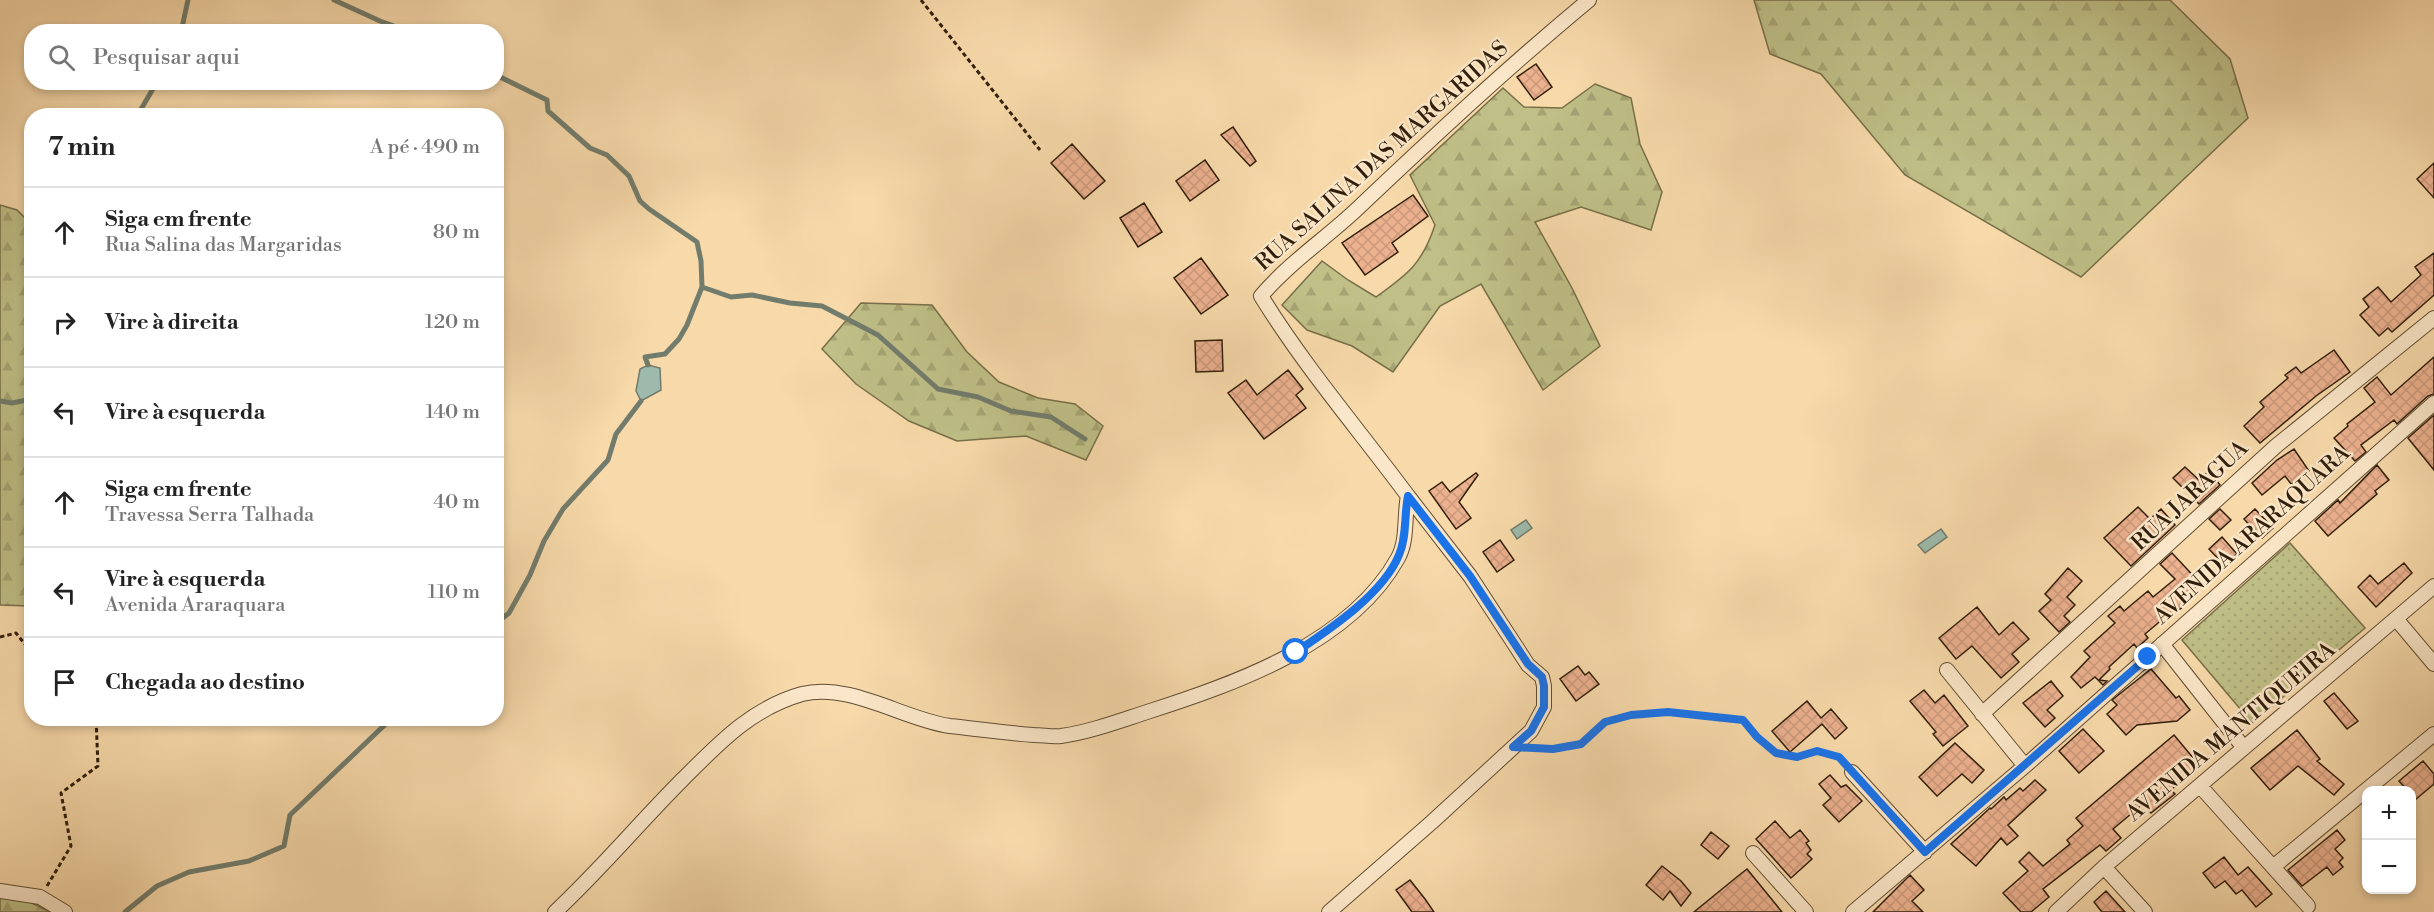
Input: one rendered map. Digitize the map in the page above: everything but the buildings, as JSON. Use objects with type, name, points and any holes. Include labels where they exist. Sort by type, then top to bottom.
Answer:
[{"type":"street","name":"RUA SALINA DAS MARGARIDAS","points":[[1408,496],[1313,371],[1262,296],[1272,282],[1323,240],[1515,61],[1589,0]]},
{"type":"street","name":"RUA JARAGUA","points":[[1982,714],[2276,446],[2434,318]]},
{"type":"street","name":"AVENIDA ARARAQUARA","points":[[1853,912],[2025,766],[2434,403]]},
{"type":"street","points":[[1329,912],[1531,731],[1544,707],[1542,677],[1528,664],[1470,576],[1408,496]]},
{"type":"street","points":[[555,912],[728,734],[769,706],[804,693],[826,692],[876,701],[939,724],[1059,736],[1101,726],[1183,700],[1255,673],[1296,652],[1347,618],[1380,583],[1399,556],[1404,539],[1404,513],[1408,496]]},
{"type":"street","name":"AVENIDA MANTIQUEIRA","points":[[2056,912],[2104,867],[2397,620],[2434,586]]},
{"type":"street","points":[[2397,620],[2434,664]]},
{"type":"street","points":[[2163,644],[2244,748]]},
{"type":"street","points":[[1947,670],[2025,766]]},
{"type":"street","points":[[2273,867],[2434,734]]},
{"type":"street","points":[[1852,772],[1925,852]]},
{"type":"street","points":[[2200,786],[2308,906]]},
{"type":"street","points":[[1753,854],[1806,912]]},
{"type":"street","points":[[2104,867],[2145,912]]},
{"type":"street","points":[[0,891],[40,897],[65,912]]},
{"type":"path","points":[[921,0],[1040,150]]},
{"type":"path","points":[[0,637],[16,633],[24,643]]},
{"type":"path","points":[[1513,747],[1553,749],[1581,744],[1605,722],[1631,715],[1668,712],[1743,720],[1757,737],[1776,753],[1797,757],[1817,751],[1839,757],[1852,772]]},
{"type":"path","points":[[40,897],[71,846],[60,793],[98,766],[96,726]]},
{"type":"green space","points":[[1754,0],[2170,0],[2230,59],[2248,118],[2081,277],[1905,175],[1821,74],[1770,54]]},
{"type":"green space","points":[[1595,84],[1631,98],[1640,144],[1662,192],[1651,230],[1581,207],[1535,222],[1572,288],[1600,346],[1543,390],[1481,284],[1440,306],[1393,372],[1352,346],[1307,330],[1282,305],[1322,261],[1376,297],[1413,267],[1425,249],[1435,225],[1410,175],[1503,88],[1524,107],[1562,108]]},
{"type":"green space","points":[[0,205],[17,210],[24,217],[24,606],[0,605]]},
{"type":"green space","points":[[861,303],[932,305],[967,352],[999,382],[1038,398],[1075,404],[1103,426],[1086,460],[1026,436],[957,441],[909,421],[856,384],[822,349]]},
{"type":"green space","points":[[2290,543],[2365,628],[2252,723],[2182,640]]},
{"type":"green space","points":[[10,892],[50,912],[0,912],[0,895]]},
{"type":"shaded area","points":[[648,365],[660,368],[661,390],[641,401],[636,391],[640,369]]},
{"type":"shaded area","points":[[1526,520],[1532,528],[1517,539],[1511,530]]},
{"type":"shaded area","points":[[1941,529],[1947,537],[1925,553],[1918,545]]},
{"type":"waterway","points":[[183,24],[188,0]]},
{"type":"waterway","points":[[334,0],[388,24]]},
{"type":"waterway","points":[[504,79],[547,100],[548,111],[590,148],[607,155],[629,176],[640,201],[697,242],[701,261],[702,287],[687,325],[679,339],[665,354],[645,357],[648,365]]},
{"type":"waterway","points":[[142,108],[152,90]]},
{"type":"waterway","points":[[702,287],[731,297],[752,295],[790,303],[822,306],[878,335],[938,389],[978,397],[1011,411],[1051,417],[1085,439]]},
{"type":"waterway","points":[[0,401],[12,403],[24,401]]},
{"type":"waterway","points":[[504,617],[509,613],[530,575],[544,541],[563,509],[608,460],[616,434],[641,401]]},
{"type":"waterway","points":[[125,912],[157,886],[189,872],[249,861],[284,846],[290,815],[384,726]]},
{"type":"route","points":[[1296,652],[1347,618],[1380,583],[1399,556],[1404,539],[1404,513],[1408,496],[1470,576],[1528,664],[1542,677],[1544,707],[1531,731],[1513,747],[1553,749],[1581,744],[1605,722],[1631,715],[1668,712],[1743,720],[1757,737],[1776,753],[1797,757],[1817,751],[1839,757],[1925,852],[2148,657]]}]
